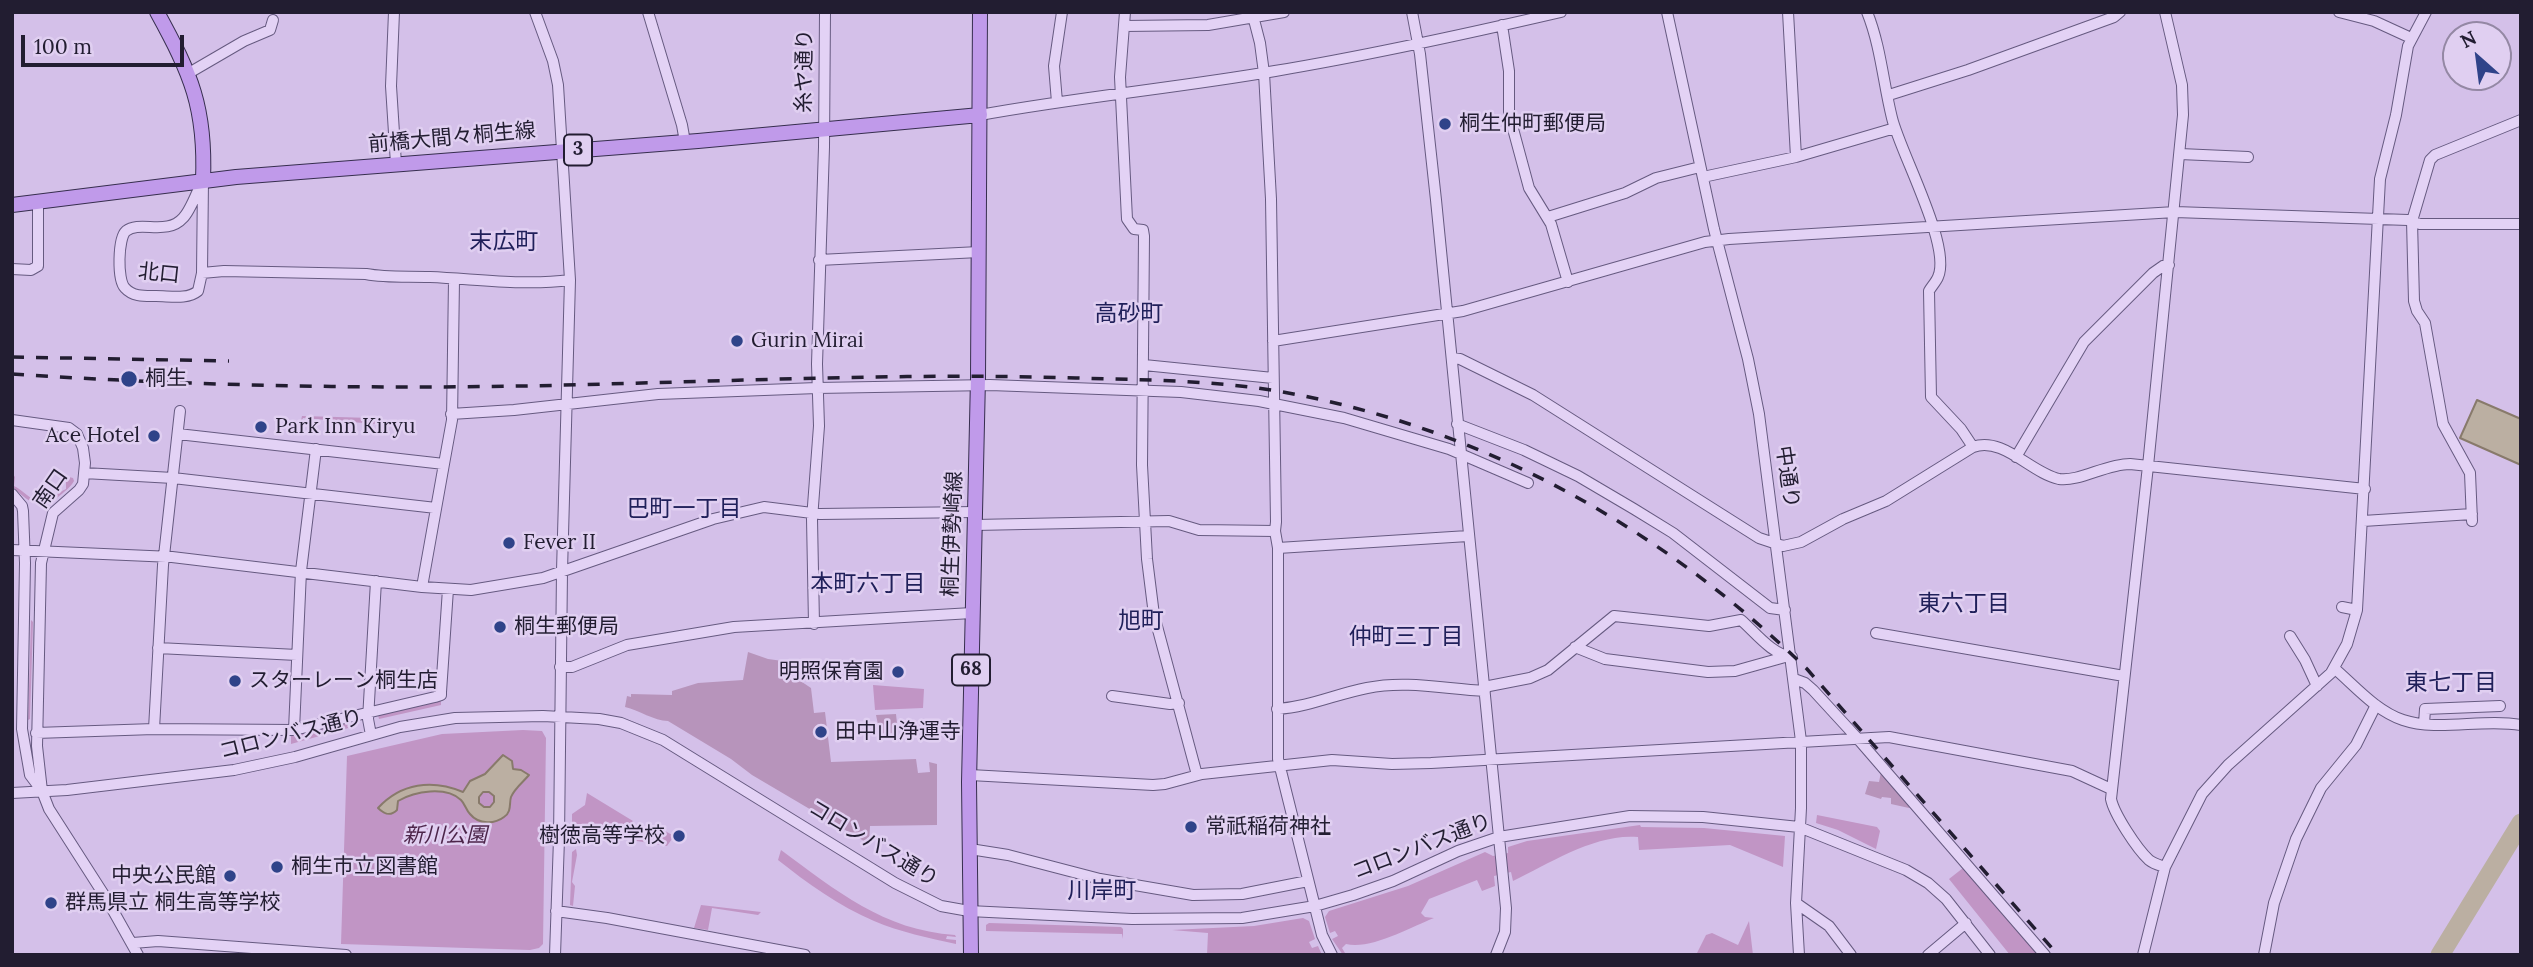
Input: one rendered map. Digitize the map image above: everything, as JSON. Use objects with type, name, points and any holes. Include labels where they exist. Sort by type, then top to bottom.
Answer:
[{"type":"main road","points":[[157,12],[189,73],[198,107],[203,144],[203,180]]},
{"type":"main road","name":"桐生伊勢崎線","points":[[971,955],[970,775],[978,385],[980,12]]},
{"type":"main road","name":"前橋大間々桐生線","points":[[12,205],[203,180],[685,142],[979,115]]},
{"type":"street","points":[[394,12],[391,86],[396,164]]},
{"type":"street","points":[[535,12],[556,75],[570,280],[555,955]]},
{"type":"street","points":[[648,12],[685,142]]},
{"type":"street","name":"糸ヤ通り","points":[[814,624],[813,513],[819,426],[817,388],[825,12]]},
{"type":"street","points":[[1057,102],[1054,65],[1062,12]]},
{"type":"street","points":[[1125,12],[1121,92],[1127,219],[1131,227],[1143,230],[1144,236],[1144,522],[1154,615],[1197,775]]},
{"type":"street","points":[[1124,26],[1202,26],[1253,15],[1284,12]]},
{"type":"street","points":[[1412,12],[1419,44],[1448,314],[1507,919],[1496,955]]},
{"type":"street","points":[[979,115],[1264,73],[1419,44],[1561,12]]},
{"type":"street","name":"中通り","points":[[1667,12],[1701,172],[1754,385],[1801,741],[1796,903],[1799,955]]},
{"type":"street","points":[[1788,12],[1796,157]]},
{"type":"street","points":[[1867,12],[1879,44],[1895,128],[1914,171],[1933,227],[1940,265],[1938,277],[1928,291],[1931,397],[1961,429],[1973,447]]},
{"type":"street","points":[[1889,95],[1968,70],[2115,17],[2120,12]]},
{"type":"street","points":[[2165,12],[2182,85],[2183,115],[2148,466],[2111,789],[2114,810],[2143,853],[2154,863],[2165,867]]},
{"type":"street","points":[[2339,12],[2374,21],[2411,38]]},
{"type":"street","points":[[2143,955],[2165,867],[2202,794],[2216,776],[2317,686],[2334,668],[2347,644],[2357,610],[2381,173],[2411,38],[2426,12]]},
{"type":"street","points":[[1253,15],[1264,73],[1271,199],[1280,767],[1308,881],[1325,942],[1332,955]]},
{"type":"street","points":[[189,73],[244,41],[270,30],[273,20]]},
{"type":"street","points":[[1502,25],[1509,71],[1509,114],[1529,188],[1542,212],[1548,217],[1568,282]]},
{"type":"street","points":[[2363,521],[2472,517],[2470,473],[2443,424],[2425,323],[2414,301],[2412,221],[2430,160],[2435,155],[2521,120]]},
{"type":"street","points":[[1548,217],[1625,193],[1656,178],[1796,157],[1895,128]]},
{"type":"street","points":[[2180,154],[2248,157]]},
{"type":"street","name":"北口","points":[[203,180],[202,273],[199,289],[191,296],[142,296],[132,293],[124,287],[120,270],[121,240],[124,233],[133,228],[166,227],[178,223],[186,214],[203,180]]},
{"type":"street","points":[[12,269],[31,270],[38,266],[38,201]]},
{"type":"street","points":[[1273,341],[1448,314],[1717,240],[2175,212],[2412,221],[2420,224],[2521,224]]},
{"type":"street","points":[[819,260],[979,252]]},
{"type":"street","points":[[2016,457],[2084,342],[2153,273],[2169,265]]},
{"type":"street","points":[[202,273],[366,274],[381,277],[536,283],[570,280]]},
{"type":"street","points":[[422,587],[452,414],[454,280]]},
{"type":"street","points":[[1452,358],[1460,359],[1533,395],[1759,538],[1776,545],[1801,542],[1850,516],[1886,501],[1973,447],[1991,445],[2048,474],[2065,479],[2080,477],[2112,465],[2148,466],[2365,489]]},
{"type":"street","points":[[1144,365],[1273,378]]},
{"type":"street","points":[[452,414],[658,394],[817,388],[978,385],[1198,393],[1274,403],[1354,421],[1460,454],[1528,483]]},
{"type":"street","points":[[154,729],[164,557],[180,411]]},
{"type":"street","name":"南口","points":[[12,420],[57,425],[74,431],[83,448],[84,473],[79,490],[53,513],[40,568],[36,733],[42,791]]},
{"type":"street","points":[[1457,424],[1524,450],[1578,476],[1673,533],[1770,608],[1785,610]]},
{"type":"street","points":[[178,434],[444,464]]},
{"type":"street","points":[[295,730],[301,571],[316,449]]},
{"type":"street","points":[[84,473],[173,478],[436,508]]},
{"type":"street","name":"南口","points":[[12,494],[23,511],[18,550],[17,735],[30,775],[138,955]]},
{"type":"street","points":[[18,550],[164,557],[466,590],[543,578],[713,519],[754,509],[975,519],[1169,521],[1199,530],[1275,531]]},
{"type":"street","points":[[1278,548],[1468,536]]},
{"type":"street","points":[[371,735],[368,713],[376,580]]},
{"type":"street","points":[[36,733],[154,729],[295,730],[441,695],[447,589]]},
{"type":"street","points":[[18,607],[39,607]]},
{"type":"street","points":[[2342,607],[2357,610]]},
{"type":"street","points":[[560,667],[572,667],[627,645],[740,626],[814,624],[972,613]]},
{"type":"street","points":[[1278,709],[1311,704],[1384,685],[1484,689],[1539,675],[1610,618],[1619,615],[1704,626],[1741,620],[1775,651],[1788,657]]},
{"type":"street","points":[[1876,633],[2124,676]]},
{"type":"street","points":[[2290,636],[2317,686]]},
{"type":"street","points":[[1575,647],[1605,659],[1708,672],[1735,671],[1788,657]]},
{"type":"street","points":[[158,648],[297,654]]},
{"type":"street","points":[[2334,668],[2376,705],[2401,719],[2424,724],[2517,724]]},
{"type":"street","points":[[1794,679],[1813,690],[1858,739],[2045,955]]},
{"type":"street","points":[[1112,696],[1179,703]]},
{"type":"street","points":[[2264,955],[2272,911],[2296,839],[2321,788],[2356,745],[2376,705]]},
{"type":"street","points":[[2424,724],[2425,709],[2500,706]]},
{"type":"street","name":"コロンバス通り","points":[[12,793],[198,776],[234,770],[295,757],[424,722],[455,718],[559,717],[611,721],[663,740],[895,883],[942,906],[970,911],[1132,919],[1213,919],[1271,914],[1315,906],[1386,884],[1458,851],[1499,837],[1609,818],[1651,815],[1703,817],[1799,827],[1918,876],[1938,891],[1990,955]]},
{"type":"street","points":[[970,775],[1140,785],[1165,784],[1197,775],[1340,759],[1392,764],[1894,737],[2072,771],[2111,789]]},
{"type":"street","points":[[970,849],[1008,855],[1100,879],[1193,895],[1242,894],[1308,881]]},
{"type":"street","points":[[1796,903],[1829,926],[1850,955]]},
{"type":"street","points":[[556,911],[805,955]]},
{"type":"street","points":[[1928,955],[1966,923]]},
{"type":"street","points":[[133,943],[158,941],[346,955]]},
{"type":"green space","points":[[302,416],[377,418],[376,424],[303,418],[300,425]]},
{"type":"green space","points":[[12,473],[15,477],[14,486],[32,499],[40,501],[51,499],[66,489],[66,480],[69,477],[74,481],[69,488],[58,497],[39,504],[22,496],[12,486]]},
{"type":"green space","points":[[31,620],[33,622],[28,720]]},
{"type":"green space","points":[[873,685],[924,689],[923,708],[875,710]]},
{"type":"green space","points":[[441,701],[441,705],[379,719],[378,715]]},
{"type":"green space","points":[[357,720],[359,725],[291,744],[291,735]]},
{"type":"green space","name":"新川公園","points":[[542,731],[546,738],[543,944],[530,950],[341,944],[347,756],[442,734]]},
{"type":"green space","points":[[587,793],[633,821],[622,838],[578,831],[578,826],[576,833],[572,829],[572,814],[585,805]]},
{"type":"green space","points":[[1817,815],[1877,827],[1880,831],[1876,849],[1838,830],[1816,823]]},
{"type":"green space","points":[[638,823],[655,833],[659,831],[658,827],[674,836],[667,846],[631,840],[630,833]]},
{"type":"green space","points":[[1640,825],[1785,836],[1783,867],[1730,845],[1639,850],[1638,837],[1622,837],[1590,844],[1513,881],[1511,872],[1494,876],[1495,886],[1482,891],[1477,880],[1429,899],[1421,913],[1425,917],[1434,918],[1379,941],[1346,944],[1342,948],[1345,953],[1343,955],[1332,939],[1338,936],[1335,931],[1330,933],[1325,917],[1329,911],[1408,886],[1485,852],[1493,856],[1508,853],[1508,847],[1527,841]]},
{"type":"green space","points":[[576,849],[572,882],[575,886],[573,906],[570,905],[572,852]]},
{"type":"green space","points":[[781,850],[862,906],[905,925],[929,932],[955,935],[956,937],[947,936],[946,939],[956,940],[956,944],[894,928],[848,908],[778,860]]},
{"type":"green space","points":[[1963,868],[2039,955],[2010,955],[1949,879]]},
{"type":"green space","points":[[701,905],[761,912],[758,915],[712,908],[708,930],[694,928]]},
{"type":"green space","points":[[1303,918],[1309,921],[1315,939],[1309,942],[1312,948],[1318,946],[1322,955],[1207,955],[1208,933],[1172,930],[1254,926]]},
{"type":"green space","points":[[1749,921],[1753,955],[1696,955],[1706,935],[1712,933],[1738,945]]},
{"type":"green space","points":[[986,925],[1121,927],[1123,939],[1122,934],[986,931]]},
{"type":"shaded area","points":[[2477,400],[2521,419],[2521,465],[2460,438]]},
{"type":"shaded area","points":[[748,652],[768,659],[790,662],[790,674],[811,688],[814,713],[825,712],[831,762],[916,759],[918,773],[930,772],[929,762],[937,764],[937,825],[870,826],[869,844],[752,775],[731,759],[668,721],[625,707],[627,696],[631,697],[631,694],[672,695],[672,691],[698,683],[743,680]]},
{"type":"shaded area","points":[[896,714],[898,733],[880,734],[876,715]]},
{"type":"shaded area","points":[[503,755],[512,761],[513,769],[529,775],[512,794],[508,813],[496,821],[487,822],[474,818],[461,800],[439,792],[421,793],[398,801],[397,810],[389,814],[378,808],[397,793],[418,786],[440,786],[463,792],[470,781],[485,774]],"holes":[[[483,792],[494,796],[494,802],[490,807],[484,807],[479,803],[479,797]]]},
{"type":"shaded area","points":[[1881,772],[1911,806],[1909,808],[1891,804],[1891,798],[1881,799],[1865,794],[1869,781],[1879,782]]},
{"type":"waterway","points":[[2440,955],[2521,823]]},
{"type":"railway","points":[[12,357],[229,361]]},
{"type":"railway","points":[[12,374],[160,382],[383,387],[899,377],[1076,378],[1232,385],[1283,392],[1357,408],[1429,431],[1498,458],[1566,491],[1630,529],[1692,571],[1751,618],[1807,669],[2058,955]]},
{"type":"place","name":"桐生仲町郵便局","points":[[1445,124]]},
{"type":"place","name":"Gurin Mirai","points":[[737,341]]},
{"type":"place","name":"桐生","points":[[129,379]]},
{"type":"place","name":"Park Inn Kiryu","points":[[261,427]]},
{"type":"place","name":"Ace Hotel","points":[[154,436]]},
{"type":"place","name":"Fever II","points":[[509,543]]},
{"type":"place","name":"桐生郵便局","points":[[500,627]]},
{"type":"place","name":"明照保育園","points":[[898,672]]},
{"type":"place","name":"スターレーン桐生店","points":[[235,681]]},
{"type":"place","name":"田中山浄運寺","points":[[821,732]]},
{"type":"place","name":"常祇稲荷神社","points":[[1191,827]]},
{"type":"place","name":"樹徳高等学校","points":[[679,836]]},
{"type":"place","name":"桐生市立図書館","points":[[277,867]]},
{"type":"place","name":"中央公民館","points":[[230,876]]},
{"type":"place","name":"群馬県立 桐生高等学校","points":[[51,903]]},
{"type":"district","name":"末広町","points":[[504,242]]},
{"type":"district","name":"高砂町","points":[[1129,314]]},
{"type":"district","name":"巴町一丁目","points":[[684,509]]},
{"type":"district","name":"本町六丁目","points":[[868,584]]},
{"type":"district","name":"東六丁目","points":[[1964,604]]},
{"type":"district","name":"旭町","points":[[1141,621]]},
{"type":"district","name":"仲町三丁目","points":[[1406,637]]},
{"type":"district","name":"東七丁目","points":[[2451,683]]},
{"type":"district","name":"川岸町","points":[[1102,891]]}]
